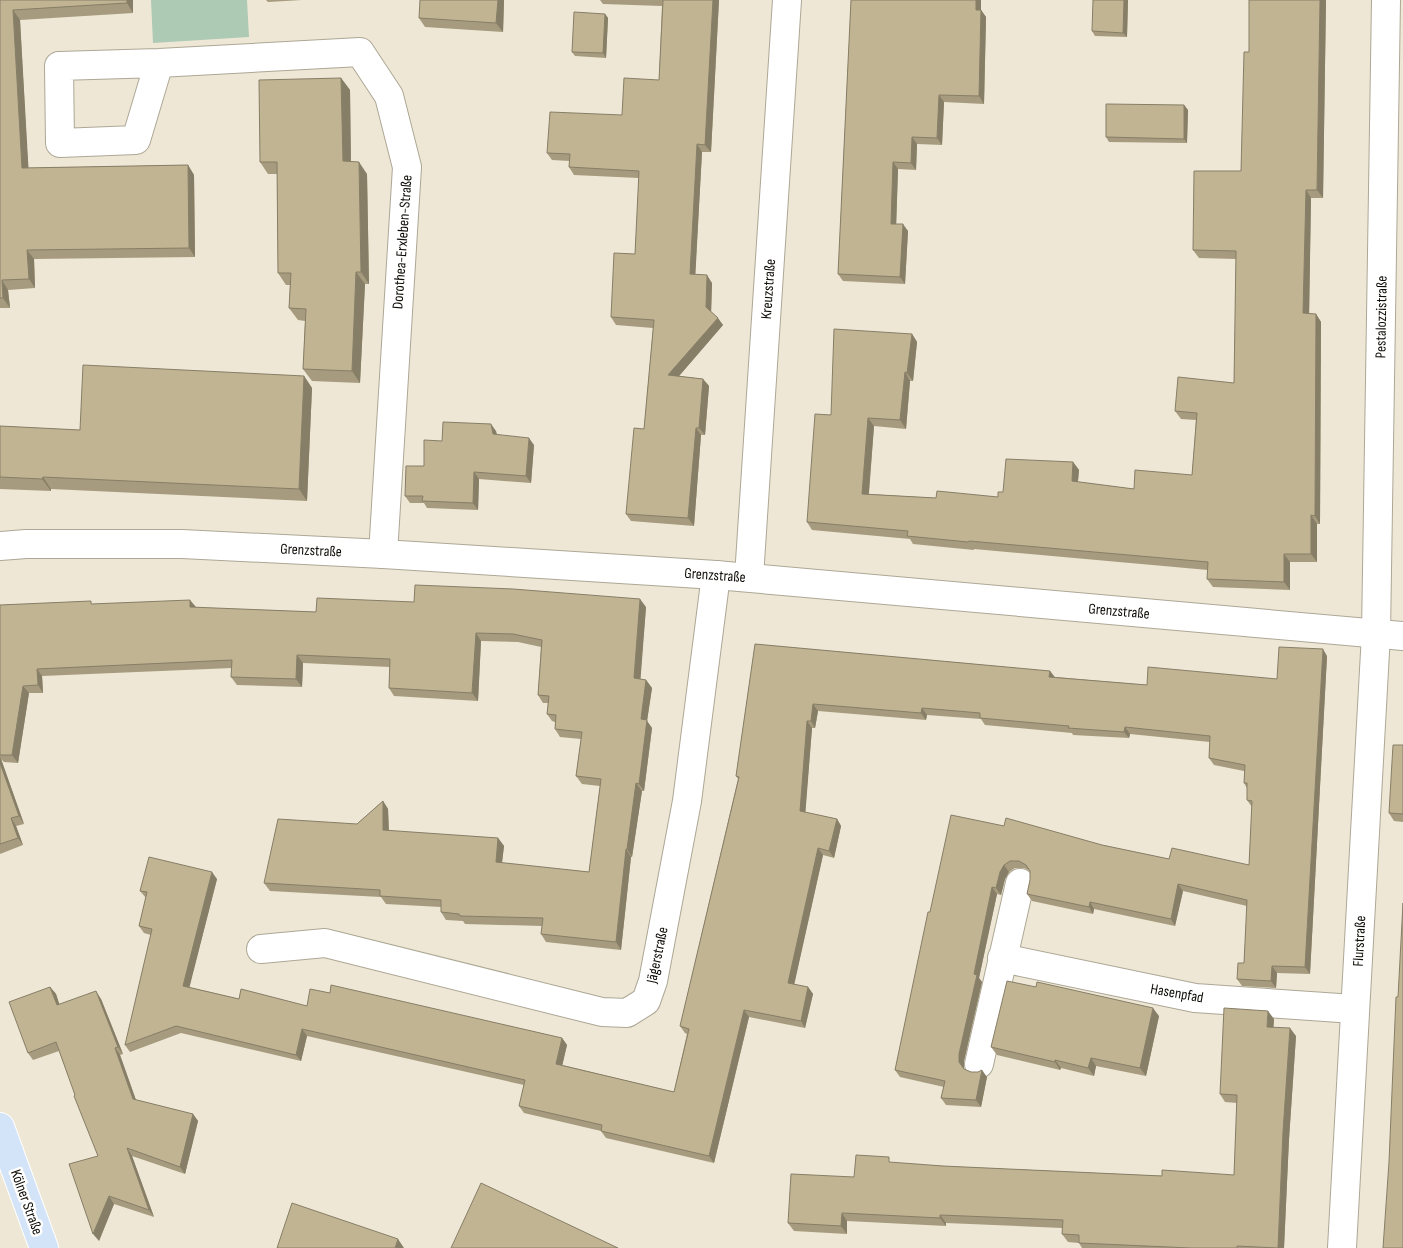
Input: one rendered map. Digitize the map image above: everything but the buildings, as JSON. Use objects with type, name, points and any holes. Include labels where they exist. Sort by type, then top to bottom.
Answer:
[{"type":"main road","name":"Kölner Straße","points":[[0,1127],[44,1248]]},
{"type":"street","name":"Kreuzstraße","points":[[749,577],[787,0]]},
{"type":"street","name":"Pestalozzistraße","points":[[1376,634],[1386,0]]},
{"type":"street","name":"Dorothea-Erxleben-Straße","points":[[159,63],[360,52],[389,96],[407,167],[383,554]]},
{"type":"street","name":"Grenzstraße","points":[[0,555],[13,545],[182,544],[383,554],[749,577],[1403,636]]},
{"type":"street","name":"Jägerstraße","points":[[261,949],[325,943],[602,1012],[627,1013],[646,1001],[653,981],[687,801],[716,575]]},
{"type":"street","name":"Flurstraße","points":[[1342,1248],[1376,634]]},
{"type":"street","points":[[979,1064],[1020,883]]},
{"type":"street","name":"Hasenpfad","points":[[1002,958],[1195,998],[1354,1009]]},
{"type":"green space","points":[[151,0],[247,0],[249,37],[153,43]]}]
